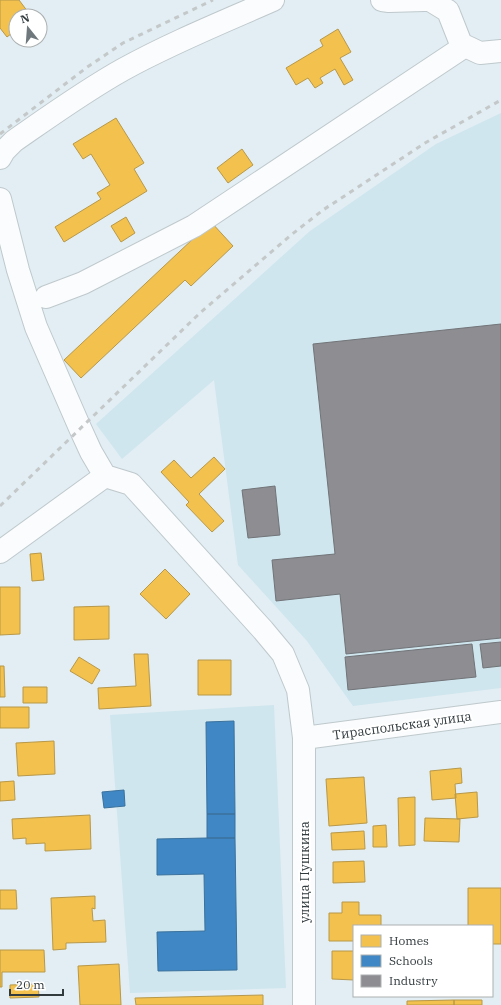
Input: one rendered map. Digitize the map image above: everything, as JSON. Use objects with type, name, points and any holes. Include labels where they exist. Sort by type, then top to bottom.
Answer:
[{"type":"street","points":[[0,158],[4,151],[14,141],[123,69],[182,40],[273,0]]},
{"type":"street","points":[[382,0],[424,0]]},
{"type":"street","points":[[430,0],[448,11],[461,44],[480,53],[501,50]]},
{"type":"street","points":[[46,297],[82,283],[194,226],[465,46]]},
{"type":"street","points":[[0,199],[18,270],[36,327],[91,452],[106,476],[0,552]]},
{"type":"street","name":"улица Пушкина","points":[[106,476],[131,484],[263,630],[283,654],[298,690],[304,738],[304,1005]]},
{"type":"street","name":"Тираспольская улица","points":[[304,738],[501,712]]},
{"type":"shaded area","points":[[501,113],[501,688],[353,706],[307,641],[238,565],[214,380],[122,459],[96,424],[310,231],[436,144]]},
{"type":"shaded area","points":[[274,705],[286,988],[130,993],[110,715]]},
{"type":"building: Homes","points":[[0,0],[19,0],[25,8],[8,8],[8,36],[7,37],[0,28]]},
{"type":"building: Homes","points":[[338,29],[351,52],[340,58],[353,80],[344,85],[335,69],[320,78],[323,83],[315,88],[308,78],[296,85],[286,68],[323,46],[320,40]]},
{"type":"building: Homes","points":[[116,118],[144,163],[134,169],[147,191],[64,242],[55,227],[101,199],[97,193],[110,185],[91,154],[83,159],[73,144]]},
{"type":"building: Homes","points":[[242,149],[253,165],[228,183],[217,168]]},
{"type":"building: Homes","points":[[126,217],[135,233],[121,242],[111,226]]},
{"type":"building: Homes","points":[[211,222],[233,246],[191,286],[185,280],[81,378],[64,360]]},
{"type":"building: Homes","points":[[214,457],[225,469],[199,494],[224,521],[212,532],[186,505],[189,502],[161,472],[174,460],[191,478]]},
{"type":"building: Homes","points":[[41,553],[44,580],[32,581],[30,554]]},
{"type":"building: Homes","points":[[165,569],[190,594],[166,619],[140,594]]},
{"type":"building: Homes","points":[[0,587],[20,587],[20,634],[0,635]]},
{"type":"building: Homes","points":[[109,606],[109,639],[74,640],[74,607]]},
{"type":"building: Homes","points":[[134,654],[148,654],[151,706],[99,709],[98,688],[136,686]]},
{"type":"building: Homes","points":[[79,657],[100,670],[92,684],[70,671]]},
{"type":"building: Homes","points":[[198,660],[231,660],[231,695],[198,695]]},
{"type":"building: Homes","points":[[0,666],[4,666],[5,697],[0,697]]},
{"type":"building: Homes","points":[[23,687],[47,687],[47,703],[23,703]]},
{"type":"building: Homes","points":[[0,707],[29,707],[29,728],[0,728]]},
{"type":"building: Homes","points":[[54,741],[55,774],[18,776],[16,743]]},
{"type":"building: Homes","points":[[461,768],[462,783],[455,784],[456,798],[432,800],[430,771]]},
{"type":"building: Homes","points":[[364,777],[367,823],[329,826],[326,779]]},
{"type":"building: Homes","points":[[14,781],[15,800],[0,801],[0,782]]},
{"type":"building: Homes","points":[[477,792],[478,817],[457,819],[455,794]]},
{"type":"building: Homes","points":[[415,797],[415,845],[399,846],[398,798]]},
{"type":"building: Homes","points":[[90,815],[91,849],[45,851],[45,843],[26,844],[26,838],[13,839],[12,819]]},
{"type":"building: Homes","points":[[425,818],[460,819],[459,842],[424,841]]},
{"type":"building: Homes","points":[[386,825],[387,847],[373,847],[373,826]]},
{"type":"building: Homes","points":[[364,831],[365,849],[332,850],[331,833]]},
{"type":"building: Homes","points":[[364,861],[365,882],[333,883],[333,862]]},
{"type":"building: Homes","points":[[468,888],[501,888],[501,944],[493,944],[493,925],[468,925]]},
{"type":"building: Homes","points":[[0,890],[16,890],[17,909],[0,909]]},
{"type":"building: Homes","points":[[95,896],[95,909],[92,908],[93,921],[105,920],[106,942],[66,943],[66,949],[53,950],[51,898]]},
{"type":"building: Homes","points":[[342,902],[359,902],[359,915],[381,915],[381,925],[353,925],[353,941],[329,941],[329,913],[342,913]]},
{"type":"building: Homes","points":[[0,950],[44,950],[45,972],[2,972],[2,987],[0,987]]},
{"type":"building: Homes","points":[[332,951],[353,951],[353,980],[332,979]]},
{"type":"building: Homes","points":[[119,964],[121,1005],[80,1005],[78,966]]},
{"type":"building: Homes","points":[[38,984],[39,997],[10,998],[10,985]]},
{"type":"building: Homes","points":[[263,995],[263,1005],[136,1005],[135,998]]},
{"type":"building: Homes","points":[[454,1000],[454,1005],[407,1005],[407,1001]]},
{"type":"building: Homes","points":[[454,1000],[482,1000],[482,1005],[454,1005]]},
{"type":"building: Schools","points":[[234,721],[235,814],[207,814],[206,722]]},
{"type":"building: Schools","points":[[124,790],[125,806],[104,808],[102,792]]},
{"type":"building: Schools","points":[[207,814],[235,814],[235,838],[207,838]]},
{"type":"building: Schools","points":[[235,838],[237,970],[158,971],[157,932],[205,931],[204,874],[157,875],[157,839]]},
{"type":"building: Industry","points":[[501,324],[501,638],[346,654],[340,594],[276,601],[272,560],[335,554],[313,344]]},
{"type":"building: Industry","points":[[275,486],[280,535],[248,538],[242,490]]},
{"type":"building: Industry","points":[[501,642],[501,666],[483,668],[480,644]]},
{"type":"building: Industry","points":[[472,644],[476,677],[348,690],[345,657]]},
{"type":"railway","points":[[0,134],[86,68],[123,43],[213,0]]},
{"type":"railway","points":[[0,506],[201,312],[291,235],[323,210],[425,143],[501,100]]}]
